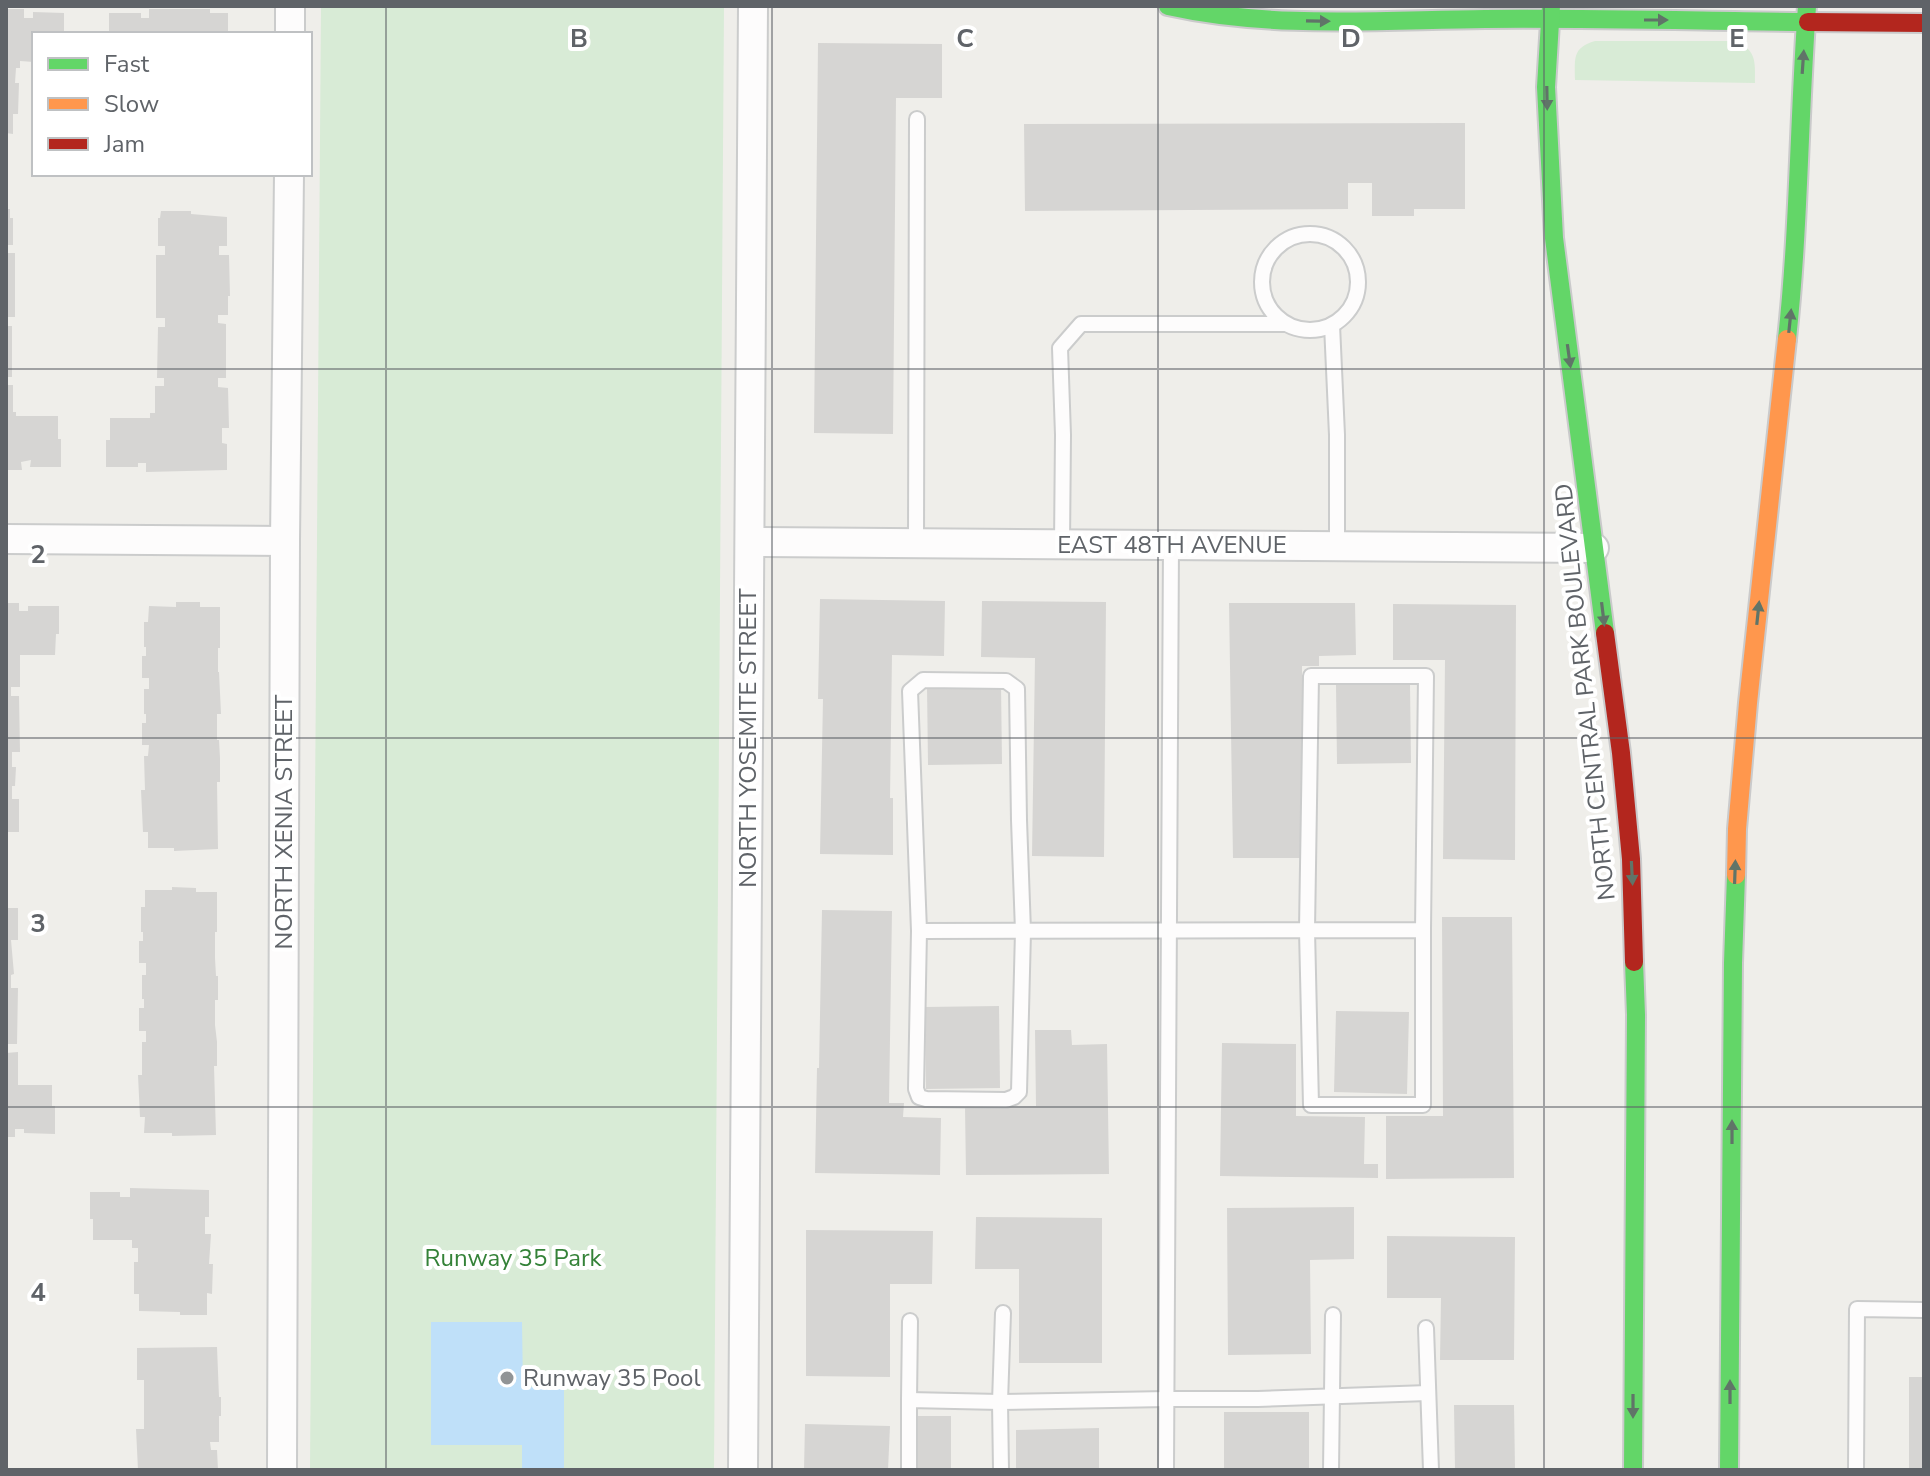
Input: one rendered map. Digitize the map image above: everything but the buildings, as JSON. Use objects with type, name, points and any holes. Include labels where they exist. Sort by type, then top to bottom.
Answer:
[{"type":"main road","points":[[1168,6],[1246,18],[1313,21],[1551,13],[1806,14],[1924,23]]},
{"type":"main road","name":"NORTH CENTRAL PARK BOULEVARD","points":[[1551,13],[1546,87],[1551,205],[1629,832],[1636,1031],[1633,1470]]},
{"type":"main road","points":[[1729,1470],[1737,829],[1794,278],[1806,14]]},
{"type":"street","points":[[290,6],[290,32]]},
{"type":"street","name":"NORTH YOSEMITE STREET","points":[[743,1470],[753,6]]},
{"type":"street","name":"NORTH XENIA STREET","points":[[282,1470],[289,176]]},
{"type":"street","points":[[6,539],[285,541]]},
{"type":"street","name":"EAST 48TH AVENUE","points":[[750,542],[1594,548]]},
{"type":"lane","points":[[916,543],[917,119]]},
{"type":"lane","points":[[1062,544],[1060,348],[1081,324],[1285,324],[1317,330],[1332,325],[1345,315],[1354,302],[1358,287],[1357,271],[1351,256],[1327,236],[1311,233],[1281,242],[1263,268],[1261,284],[1265,300],[1273,314],[1285,324]]},
{"type":"lane","points":[[1332,325],[1337,435],[1337,546]]},
{"type":"lane","points":[[1166,1470],[1171,544]]},
{"type":"lane","points":[[1311,676],[1426,676],[1423,930],[1423,1105],[1311,1105],[1307,930],[1311,676]]},
{"type":"lane","points":[[923,680],[1006,681],[1017,689],[1023,931],[1019,1092],[1014,1097],[1006,1100],[919,1097],[916,1089],[919,931],[910,691],[923,680]]},
{"type":"lane","points":[[919,931],[1423,930]]},
{"type":"lane","points":[[1856,1470],[1857,1309],[1924,1310]]},
{"type":"lane","points":[[1001,1470],[1003,1313]]},
{"type":"lane","points":[[1331,1470],[1333,1315]]},
{"type":"lane","points":[[909,1470],[910,1321]]},
{"type":"lane","points":[[1426,1328],[1431,1470]]},
{"type":"lane","points":[[909,1400],[1258,1399],[1428,1393]]},
{"type":"green space","name":"Runway 35 Park","points":[[321,6],[724,6],[714,1470],[310,1470]]},
{"type":"green space","points":[[1595,41],[1733,41],[1751,52],[1755,83],[1575,80],[1576,55],[1582,47]]},
{"type":"water","name":"Runway 35 Pool","points":[[431,1322],[522,1322],[523,1387],[564,1387],[564,1468],[522,1468],[522,1445],[431,1445]]},
{"type":"traffic: fast","points":[[1168,6],[1246,18],[1326,22],[1525,19],[1808,22]]},
{"type":"traffic: fast","points":[[1551,6],[1546,87],[1554,238],[1605,633]]},
{"type":"traffic: fast","points":[[1787,339],[1807,6]]},
{"type":"traffic: fast","points":[[1729,1470],[1736,875]]},
{"type":"traffic: fast","points":[[1633,1470],[1634,962]]},
{"type":"traffic: slow","points":[[1736,875],[1748,703],[1787,339]]},
{"type":"traffic: jam","points":[[1808,22],[1924,23]]},
{"type":"traffic: jam","points":[[1605,633],[1631,859],[1634,962]]},
{"type":"place","name":"Runway 35 Pool","points":[[507,1378]]}]
